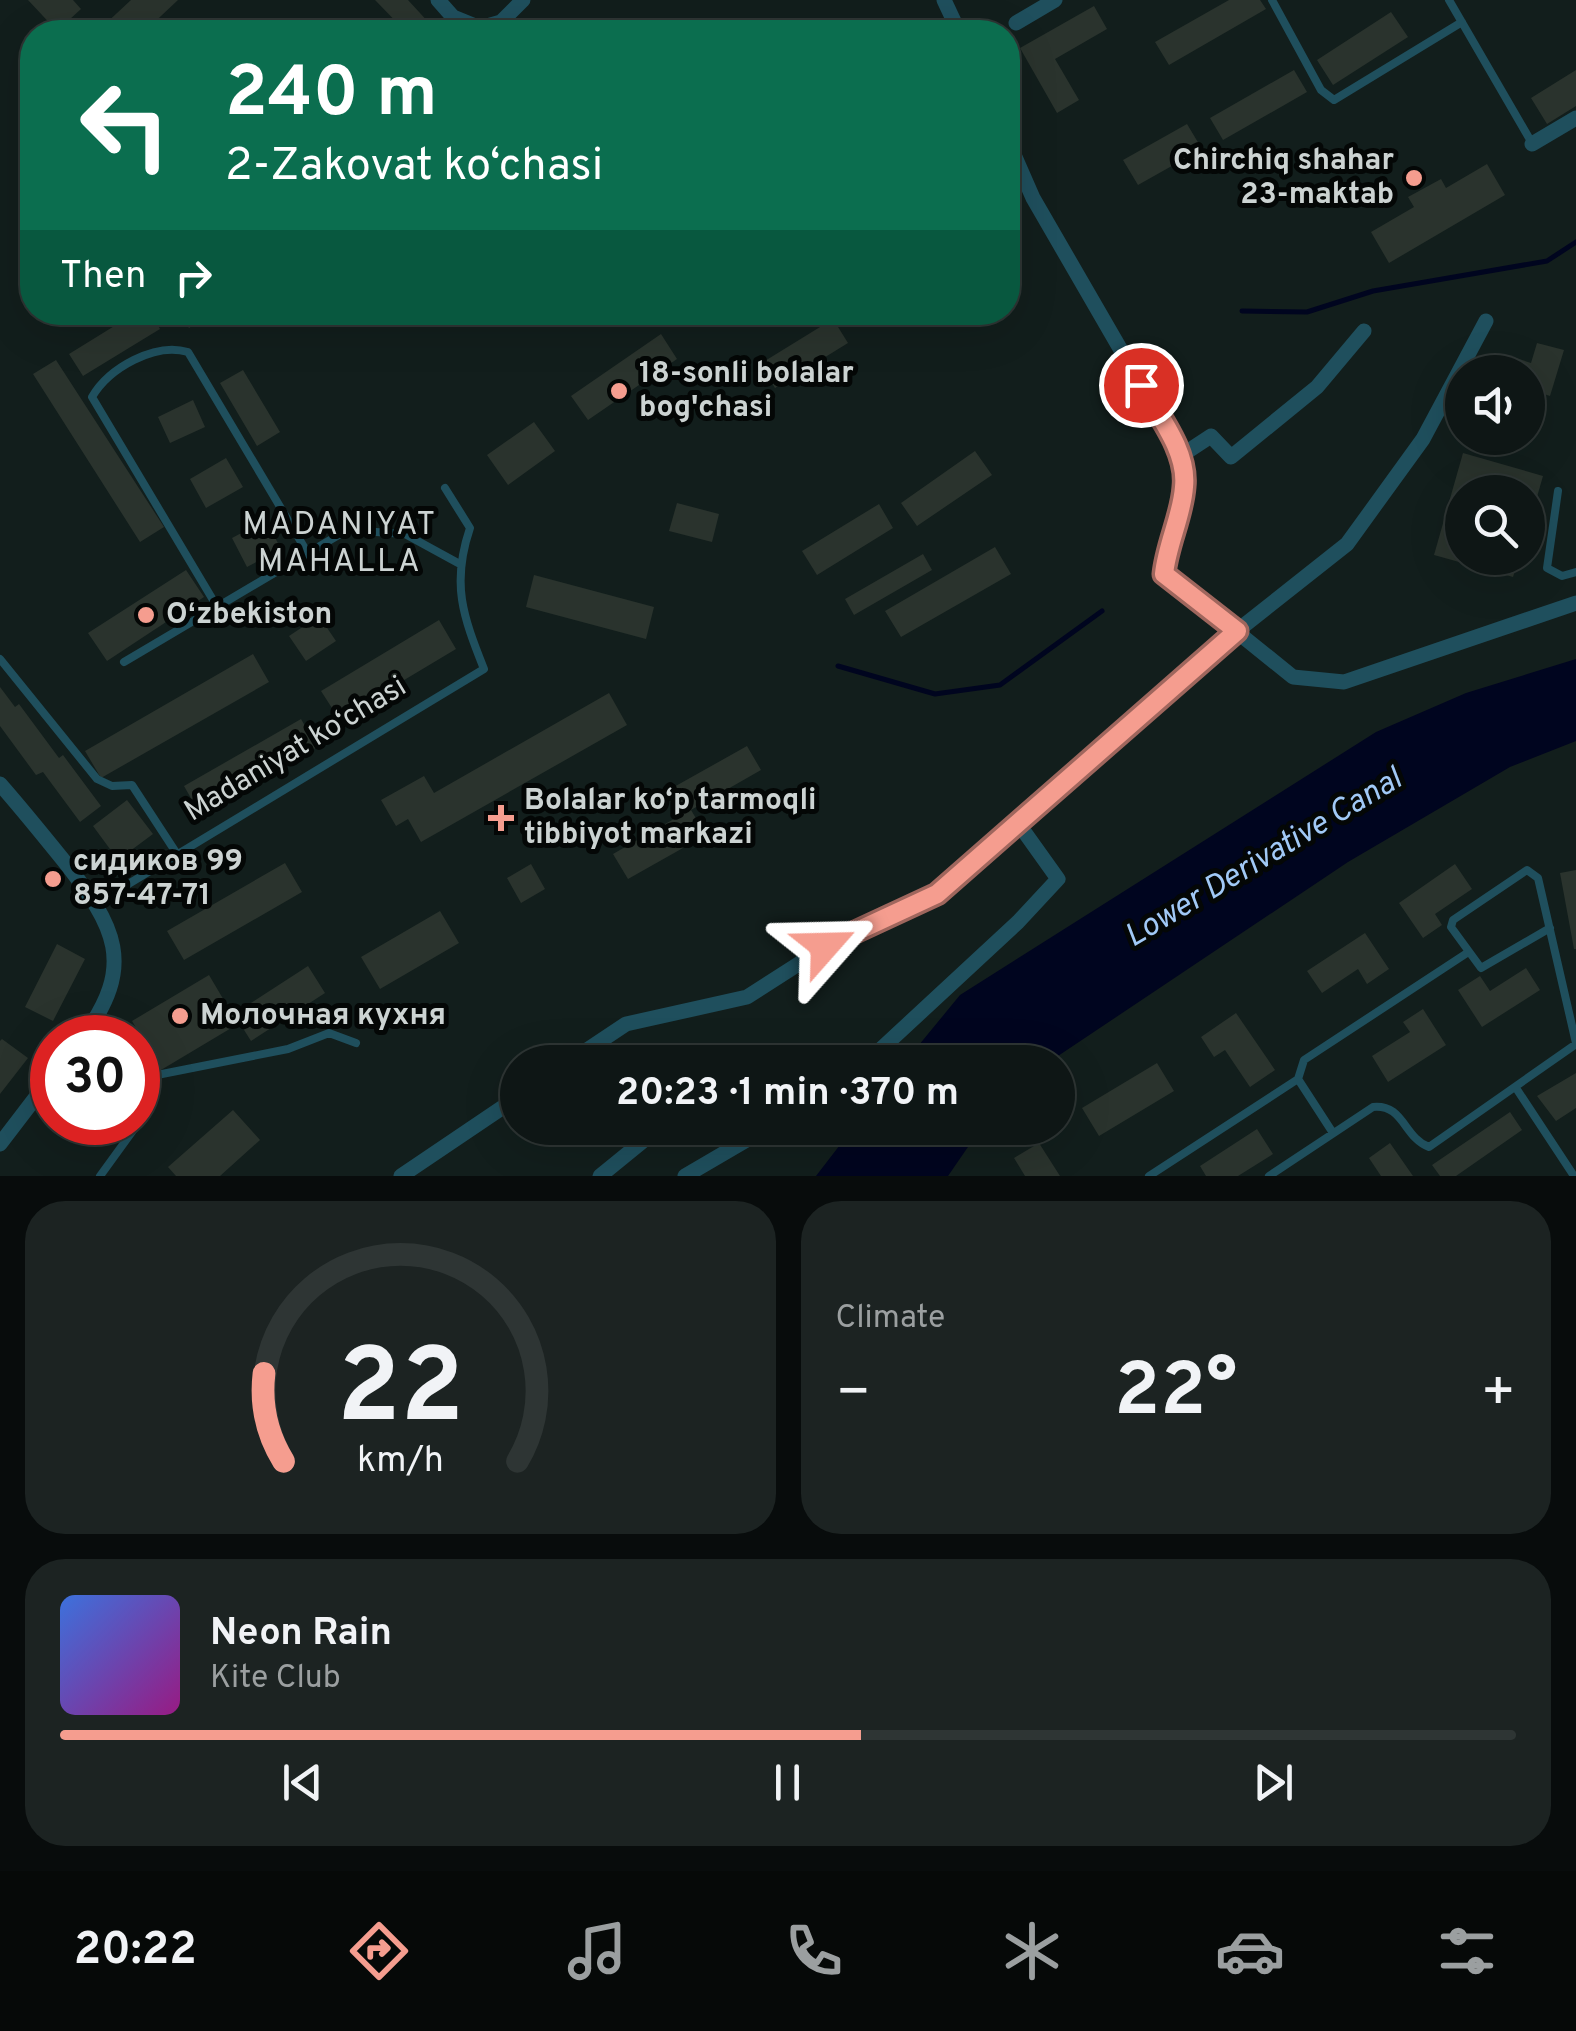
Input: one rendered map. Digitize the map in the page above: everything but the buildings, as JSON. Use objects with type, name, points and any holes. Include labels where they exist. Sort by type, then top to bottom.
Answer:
[{"type":"street","points":[[438,0],[460,20]]},
{"type":"street","points":[[503,20],[522,0]]},
{"type":"street","points":[[1020,21],[1055,0]]},
{"type":"street","points":[[1532,144],[1576,118]]},
{"type":"street","points":[[1020,168],[1179,457],[1185,486],[1167,547],[1164,574],[1293,677],[1344,682],[1576,603]]},
{"type":"street","points":[[594,1045],[626,1024],[746,997],[825,946],[937,894],[1237,631],[1347,544],[1423,440],[1486,321]]},
{"type":"street","points":[[1179,457],[1211,436],[1231,457],[1317,387],[1364,330]]},
{"type":"street","points":[[0,784],[96,903],[112,938],[114,976],[99,1015]]},
{"type":"street","points":[[886,1045],[1018,922],[1058,878],[1018,823]]},
{"type":"street","points":[[0,1144],[30,1105]]},
{"type":"street","points":[[401,1176],[500,1109]]},
{"type":"street","points":[[600,1176],[637,1145]]},
{"type":"street","points":[[685,1176],[738,1145]]},
{"type":"lane","points":[[1272,0],[1321,90],[1334,100],[1462,22]]},
{"type":"lane","points":[[1449,0],[1532,144]]},
{"type":"lane","points":[[219,610],[92,397],[101,382],[155,350],[170,346],[188,352],[307,552]]},
{"type":"lane","name":"Madaniyat ko‘chasi","points":[[96,903],[484,669],[464,616],[458,563],[470,528],[446,488]]},
{"type":"lane","points":[[1558,491],[1547,568],[1562,576],[1576,572]]},
{"type":"lane","points":[[124,662],[219,610],[348,530],[405,534],[458,563]]},
{"type":"lane","points":[[0,659],[96,779],[112,786],[132,785],[177,854]]},
{"type":"lane","points":[[1269,1176],[1372,1107],[1388,1106],[1418,1143],[1430,1148],[1576,1044],[1550,928],[1538,878],[1527,870],[1453,920],[1451,926],[1481,968],[1550,928]]},
{"type":"lane","points":[[1149,1176],[1298,1079],[1304,1060],[1467,952]]},
{"type":"lane","points":[[160,1074],[288,1048],[328,1034],[356,1043]]},
{"type":"lane","points":[[1298,1079],[1333,1134]]},
{"type":"lane","points":[[1516,1088],[1574,1176]]},
{"type":"lane","points":[[100,1176],[123,1145]]},
{"type":"water","name":"Lower Derivative Canal","points":[[1576,659],[1576,741],[1510,767],[1348,862],[1074,1045],[919,1045],[960,995],[1376,732],[1466,693]]},
{"type":"water","points":[[840,1145],[969,1145],[948,1176],[816,1176]]},
{"type":"waterway","points":[[1242,311],[1307,312],[1373,291],[1547,261],[1576,242]]},
{"type":"waterway","points":[[838,666],[935,694],[1000,685],[1102,611]]},
{"type":"place","name":"Chirchiq shahar 23-maktab","points":[[1414,178]]},
{"type":"place","name":"18-sonli bolalar bog'chasi","points":[[619,391]]},
{"type":"place","name":"Oʻzbekiston","points":[[146,615]]},
{"type":"place","name":"Bolalar ko‘p tarmoqli tibbiyot markazi","points":[[501,818]]},
{"type":"place","name":"сидиков 99 857-47-71","points":[[53,879]]},
{"type":"place","name":"Молочная кухня","points":[[180,1016]]},
{"type":"district","name":"MADANIYAT MAHALLA","points":[[340,544]]},
{"type":"route","points":[[825,946],[937,894],[1237,631],[1164,574],[1167,547],[1185,486],[1177,447],[1141,385]]}]
